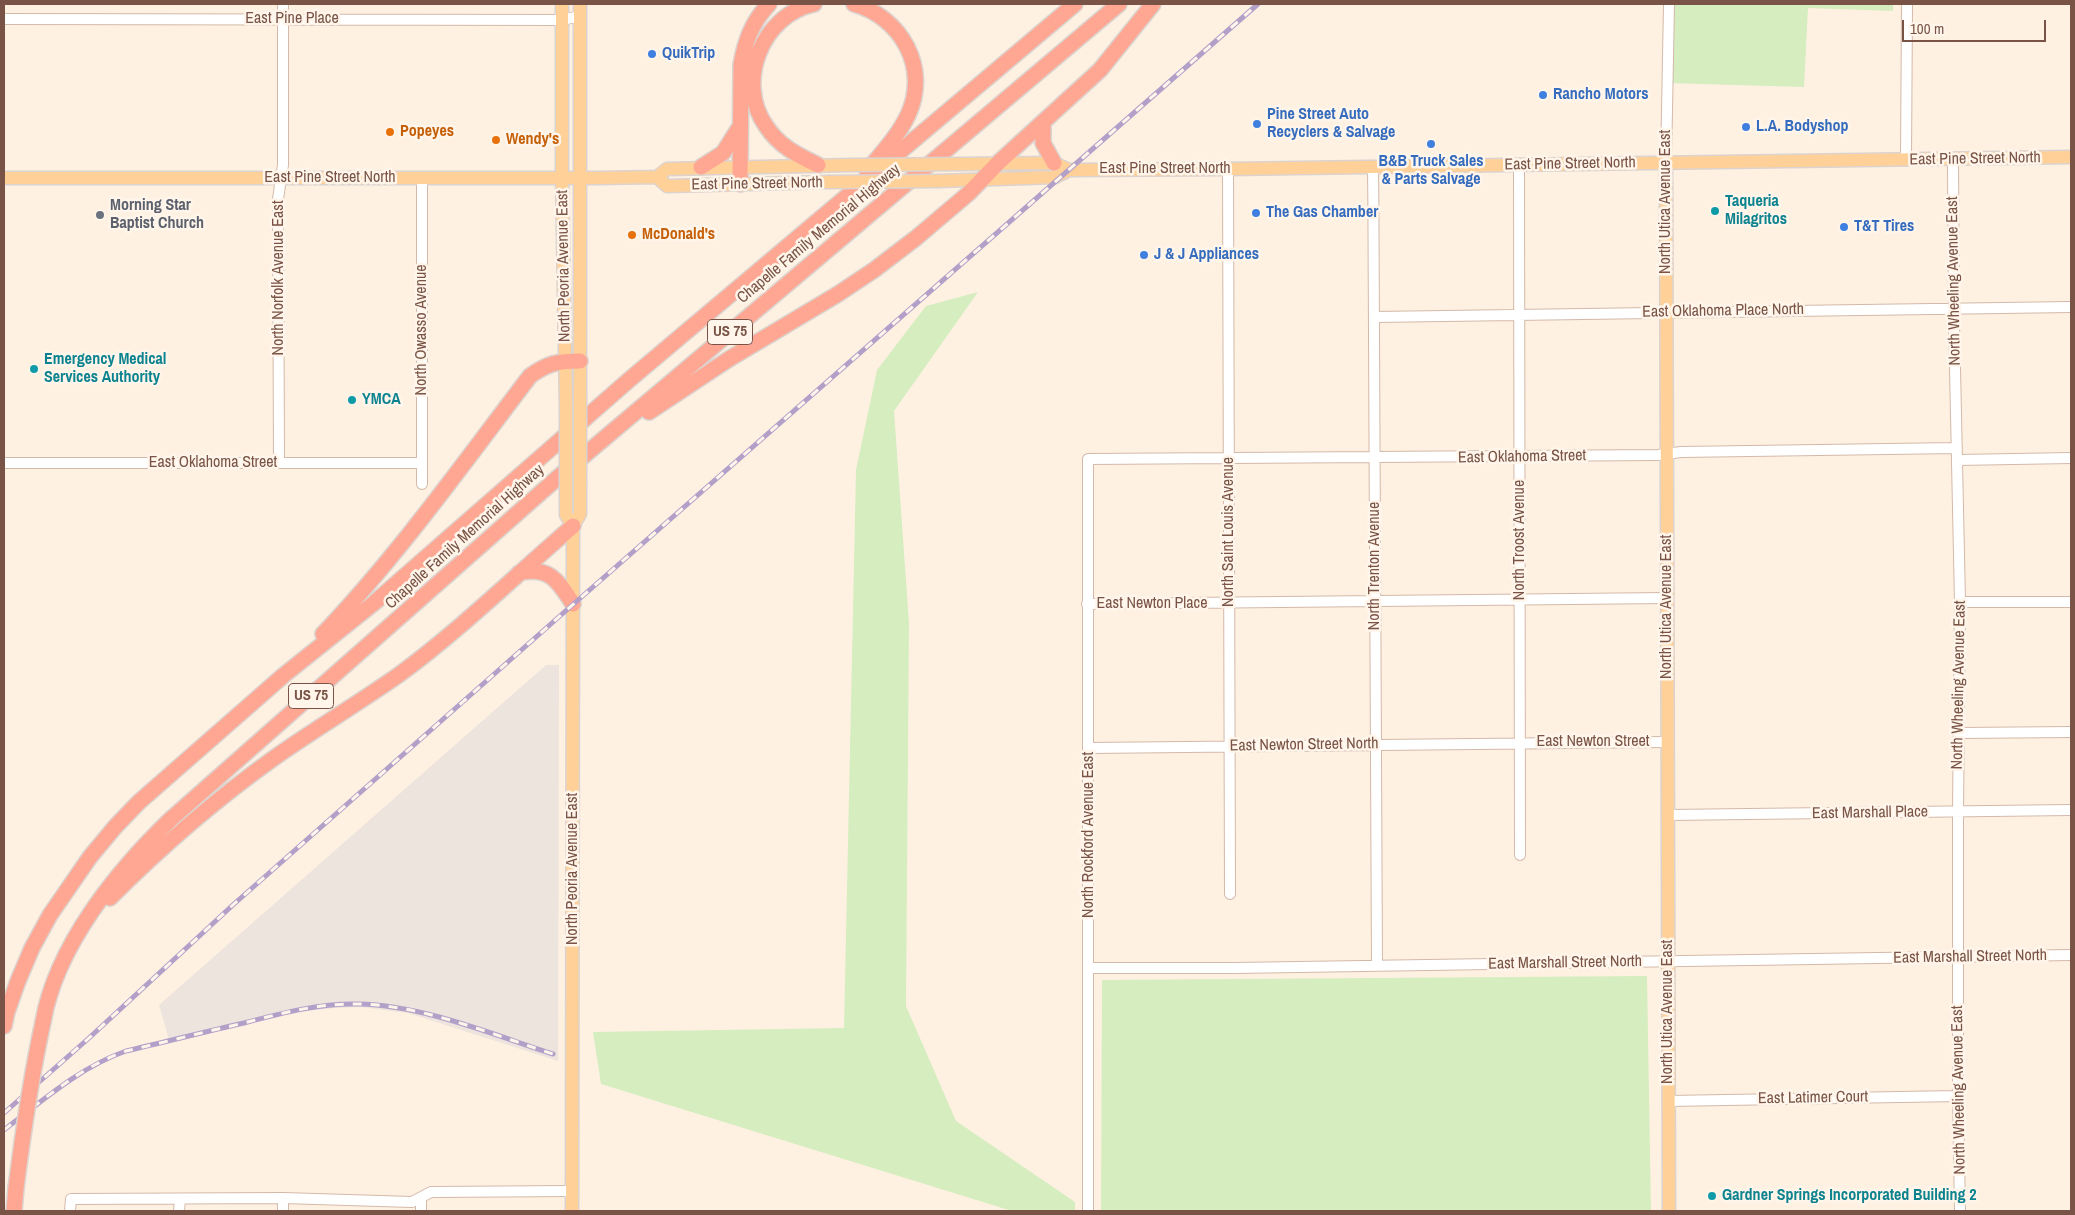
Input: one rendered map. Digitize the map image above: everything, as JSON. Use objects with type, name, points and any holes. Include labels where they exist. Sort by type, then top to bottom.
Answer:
[{"type":"highway","points":[[740,184],[741,65],[744,48],[752,26],[769,4]]},
{"type":"highway","points":[[814,4],[790,14],[766,38],[755,66],[753,86],[760,117],[771,133],[786,148],[818,165]]},
{"type":"highway","points":[[846,197],[900,130],[912,106],[916,83],[909,50],[895,28],[877,13],[854,4]]},
{"type":"highway","name":"Chapelle Family Memorial Highway","points":[[4,1026],[6,1012],[32,948],[50,915],[90,857],[139,802],[284,675],[374,603],[629,380],[1075,4]]},
{"type":"highway","name":"Chapelle Family Memorial Highway","points":[[14,1211],[28,1095],[46,1001],[83,926],[123,868],[171,819],[588,453],[1119,4]]},
{"type":"highway","points":[[588,453],[729,359],[838,294],[916,238],[982,181],[998,163],[1100,70],[1153,4]]},
{"type":"highway","points":[[1043,124],[1044,143],[1054,163]]},
{"type":"highway","points":[[701,167],[723,153],[740,126]]},
{"type":"highway","points":[[284,675],[363,591],[432,505],[530,376],[541,367],[556,362],[573,361]]},
{"type":"highway","points":[[83,926],[160,849],[185,827],[274,759],[426,654],[573,526]]},
{"type":"highway","points":[[519,573],[531,570],[548,574],[558,581],[573,604]]},
{"type":"main road","name":"North Peoria Avenue East","points":[[562,4],[562,178],[573,361],[580,394],[580,514],[573,526],[572,1211]]},
{"type":"main road","name":"North Peoria Avenue East","points":[[573,526],[566,515],[566,407],[573,361],[581,178],[580,10]]},
{"type":"main road","name":"East Pine Street North","points":[[657,177],[667,186],[982,181],[1054,177],[1069,170],[2071,157]]},
{"type":"main road","name":"East Pine Street North","points":[[4,178],[657,177],[667,169],[701,167],[998,163],[1054,163],[1069,170]]},
{"type":"main road","name":"North Utica Avenue East","points":[[1666,163],[1669,1211]]},
{"type":"street","name":"North Norfolk Avenue East","points":[[279,463],[278,199],[283,165],[284,4]]},
{"type":"street","name":"North Utica Avenue East","points":[[1666,163],[1669,4]]},
{"type":"street","points":[[1906,160],[1907,4]]},
{"type":"street","name":"East Pine Place","points":[[4,19],[562,20],[580,10]]},
{"type":"street","name":"North Wheeling Avenue East","points":[[1954,160],[1954,309],[1960,602],[1958,812],[1960,1211]]},
{"type":"street","name":"North Troost Avenue","points":[[1519,165],[1520,856]]},
{"type":"street","name":"North Trenton Avenue","points":[[1373,167],[1376,458],[1375,744],[1378,966]]},
{"type":"street","name":"North Saint Louis Avenue","points":[[1228,169],[1230,894]]},
{"type":"street","name":"North Owasso Avenue","points":[[422,177],[422,484]]},
{"type":"street","name":"East Oklahoma Place North","points":[[1375,317],[2071,307]]},
{"type":"street","name":"East Oklahoma Street","points":[[1088,460],[1658,456],[1666,454],[1957,448]]},
{"type":"street","points":[[1957,460],[2071,458]]},
{"type":"street","name":"North Rockford Avenue East","points":[[1088,460],[1088,1211]]},
{"type":"street","name":"East Oklahoma Street","points":[[4,464],[422,463]]},
{"type":"street","name":"East Newton Place","points":[[1087,604],[1667,598]]},
{"type":"street","points":[[1960,602],[2071,602]]},
{"type":"street","points":[[1959,734],[2071,732]]},
{"type":"street","name":"East Newton Street","points":[[1519,742],[1668,742]]},
{"type":"street","name":"East Newton Street North","points":[[1088,748],[1519,742]]},
{"type":"street","name":"East Marshall Place","points":[[1668,815],[2071,810]]},
{"type":"street","name":"East Marshall Street North","points":[[1089,968],[1378,966],[2071,956]]},
{"type":"street","name":"East Latimer Court","points":[[1668,1101],[1958,1096]]},
{"type":"street","points":[[70,1211],[71,1199],[283,1198],[412,1202],[431,1192],[572,1191]]},
{"type":"street","points":[[283,1198],[283,1211]]},
{"type":"street","points":[[421,1198],[421,1211]]},
{"type":"street","points":[[179,1211],[180,1199]]},
{"type":"shaded area","points":[[546,665],[559,665],[558,1061],[408,1013],[360,1007],[298,1012],[170,1043],[159,1005]]},
{"type":"green space","points":[[1668,4],[1893,4],[1893,11],[1808,8],[1804,87],[1667,83]]},
{"type":"green space","points":[[978,292],[894,411],[909,623],[906,1006],[956,1121],[1075,1202],[1075,1211],[1012,1211],[601,1084],[593,1032],[844,1028],[856,470],[877,370],[926,306]]},
{"type":"green space","points":[[1647,976],[1651,1211],[1101,1211],[1102,980]]},
{"type":"railway","points":[[4,1113],[89,1038],[234,904],[1258,4]]},
{"type":"railway","points":[[4,1130],[77,1075],[126,1051],[315,1007],[359,1004],[408,1010],[458,1022],[553,1054]]},
{"type":"place","name":"QuikTrip","points":[[652,54]]},
{"type":"place","name":"Rancho Motors","points":[[1543,95]]},
{"type":"place","name":"Pine Street Auto Recyclers & Salvage","points":[[1257,124]]},
{"type":"place","name":"L.A. Bodyshop","points":[[1746,127]]},
{"type":"place","name":"Popeyes","points":[[390,132]]},
{"type":"place","name":"Wendy's","points":[[496,140]]},
{"type":"place","name":"B&B Truck Sales & Parts Salvage","points":[[1431,144]]},
{"type":"place","name":"Taqueria Milagritos","points":[[1715,211]]},
{"type":"place","name":"The Gas Chamber","points":[[1256,213]]},
{"type":"place","name":"Morning Star Baptist Church","points":[[100,215]]},
{"type":"place","name":"T&T Tires","points":[[1844,227]]},
{"type":"place","name":"McDonald's","points":[[632,235]]},
{"type":"place","name":"J & J Appliances","points":[[1144,255]]},
{"type":"place","name":"Emergency Medical Services Authority","points":[[34,369]]},
{"type":"place","name":"YMCA","points":[[352,400]]},
{"type":"place","name":"Gardner Springs Incorporated Building 2","points":[[1712,1196]]}]
